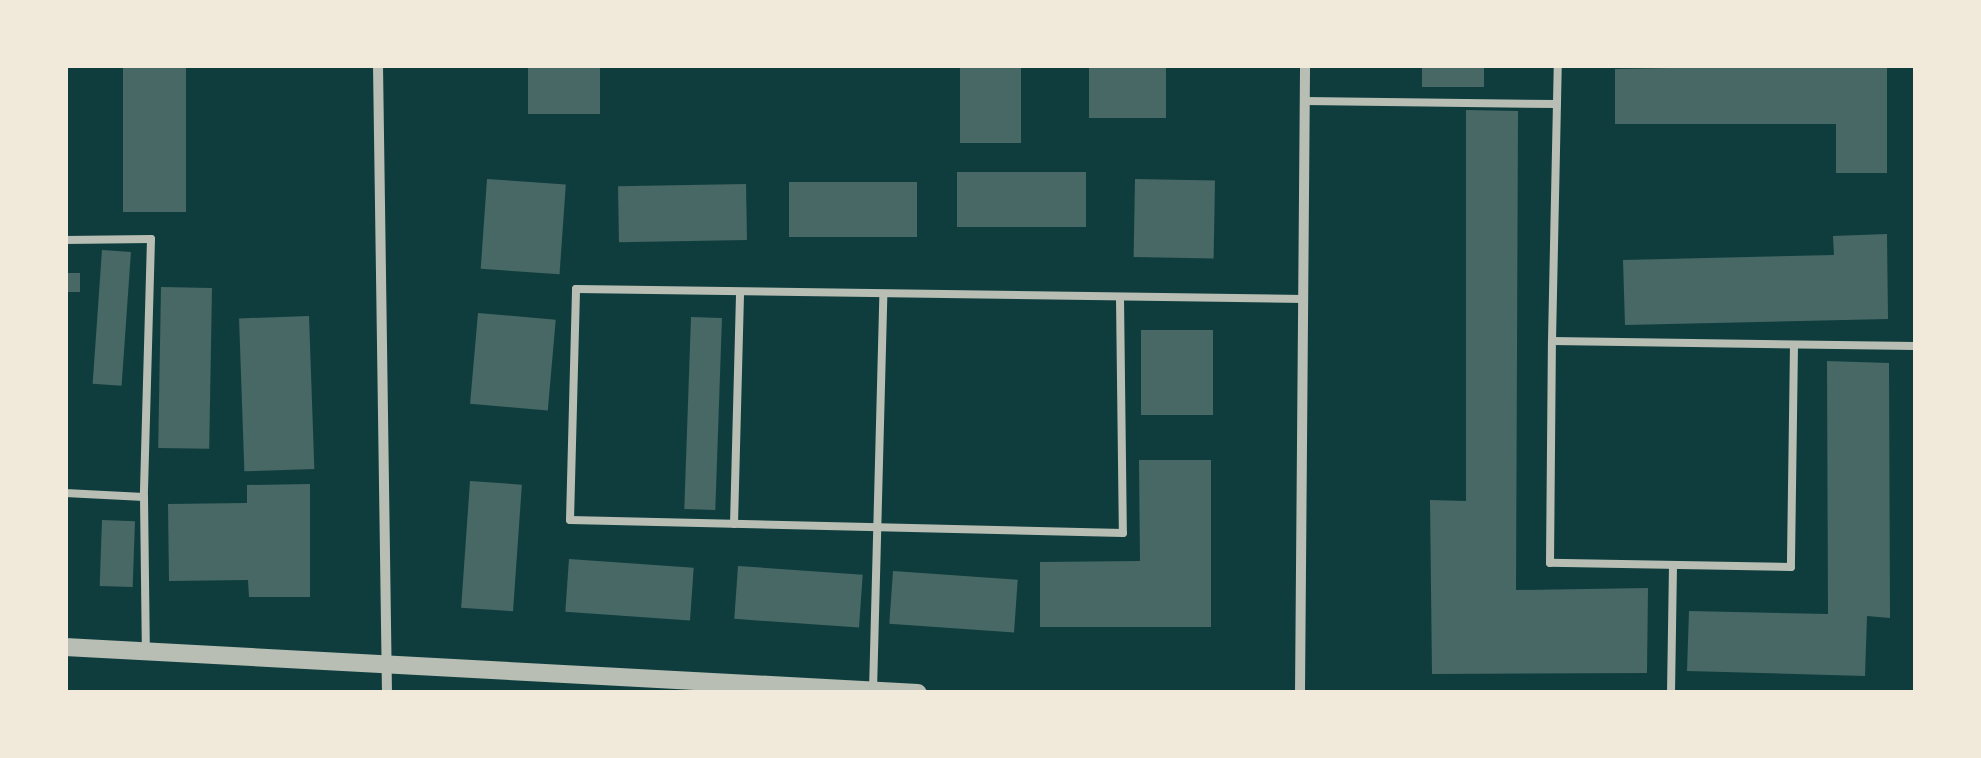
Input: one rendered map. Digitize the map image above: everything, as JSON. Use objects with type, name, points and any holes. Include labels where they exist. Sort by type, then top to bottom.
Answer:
[{"type":"street","points":[[378,65],[387,693]]},
{"type":"street","points":[[1300,693],[1304,65]]},
{"type":"street","points":[[65,648],[918,693]]},
{"type":"lane","points":[[1558,65],[1550,563],[1791,567],[1794,345]]},
{"type":"lane","points":[[1306,101],[1558,104]]},
{"type":"lane","points":[[65,240],[151,239],[144,496],[146,652]]},
{"type":"lane","points":[[1120,298],[1123,533],[570,520],[576,290],[884,297],[1120,298],[1304,299]]},
{"type":"lane","points":[[734,524],[740,294]]},
{"type":"lane","points":[[873,690],[884,297]]},
{"type":"lane","points":[[1552,341],[1916,346]]},
{"type":"lane","points":[[65,493],[144,496]]},
{"type":"lane","points":[[1671,693],[1673,565]]},
{"type":"building","points":[[123,65],[186,65],[186,212],[123,212]]},
{"type":"building","points":[[528,65],[600,65],[600,114],[528,114]]},
{"type":"building","points":[[960,65],[1021,65],[1021,143],[960,143]]},
{"type":"building","points":[[1089,65],[1166,65],[1166,118],[1089,118]]},
{"type":"building","points":[[1422,65],[1484,65],[1484,87],[1422,87]]},
{"type":"building","points":[[1887,65],[1887,173],[1836,173],[1836,124],[1615,124],[1615,69]]},
{"type":"building","points":[[1466,110],[1518,111],[1516,590],[1648,588],[1647,673],[1432,674],[1430,500],[1466,501]]},
{"type":"building","points":[[957,172],[1086,172],[1086,227],[957,227]]},
{"type":"building","points":[[487,179],[566,185],[560,274],[481,269]]},
{"type":"building","points":[[1135,179],[1215,180],[1214,258],[1134,257]]},
{"type":"building","points":[[789,182],[917,182],[917,237],[789,237]]},
{"type":"building","points":[[746,184],[747,240],[619,242],[618,186]]},
{"type":"building","points":[[1887,234],[1888,319],[1625,325],[1623,260],[1834,255],[1833,236]]},
{"type":"building","points":[[102,250],[131,252],[122,386],[93,384]]},
{"type":"building","points":[[65,273],[80,273],[80,292],[65,292]]},
{"type":"building","points":[[161,287],[212,288],[209,449],[158,448]]},
{"type":"building","points":[[478,313],[556,320],[548,410],[470,404]]},
{"type":"building","points":[[309,316],[314,469],[244,471],[239,318]]},
{"type":"building","points":[[691,317],[722,318],[715,510],[684,509]]},
{"type":"building","points":[[1141,330],[1213,330],[1213,415],[1141,415]]},
{"type":"building","points":[[1827,361],[1889,363],[1890,618],[1867,616],[1865,676],[1687,671],[1689,611],[1828,614]]},
{"type":"building","points":[[1139,460],[1211,460],[1211,627],[1040,627],[1040,562],[1140,561]]},
{"type":"building","points":[[470,481],[522,485],[513,611],[461,608]]},
{"type":"building","points":[[310,484],[310,597],[249,597],[248,580],[169,581],[168,504],[247,503],[247,485]]},
{"type":"building","points":[[102,520],[135,521],[133,587],[100,586]]},
{"type":"building","points":[[569,559],[694,568],[690,621],[565,612]]},
{"type":"building","points":[[738,566],[863,575],[859,628],[734,619]]},
{"type":"building","points":[[893,571],[1018,580],[1014,633],[889,624]]}]
